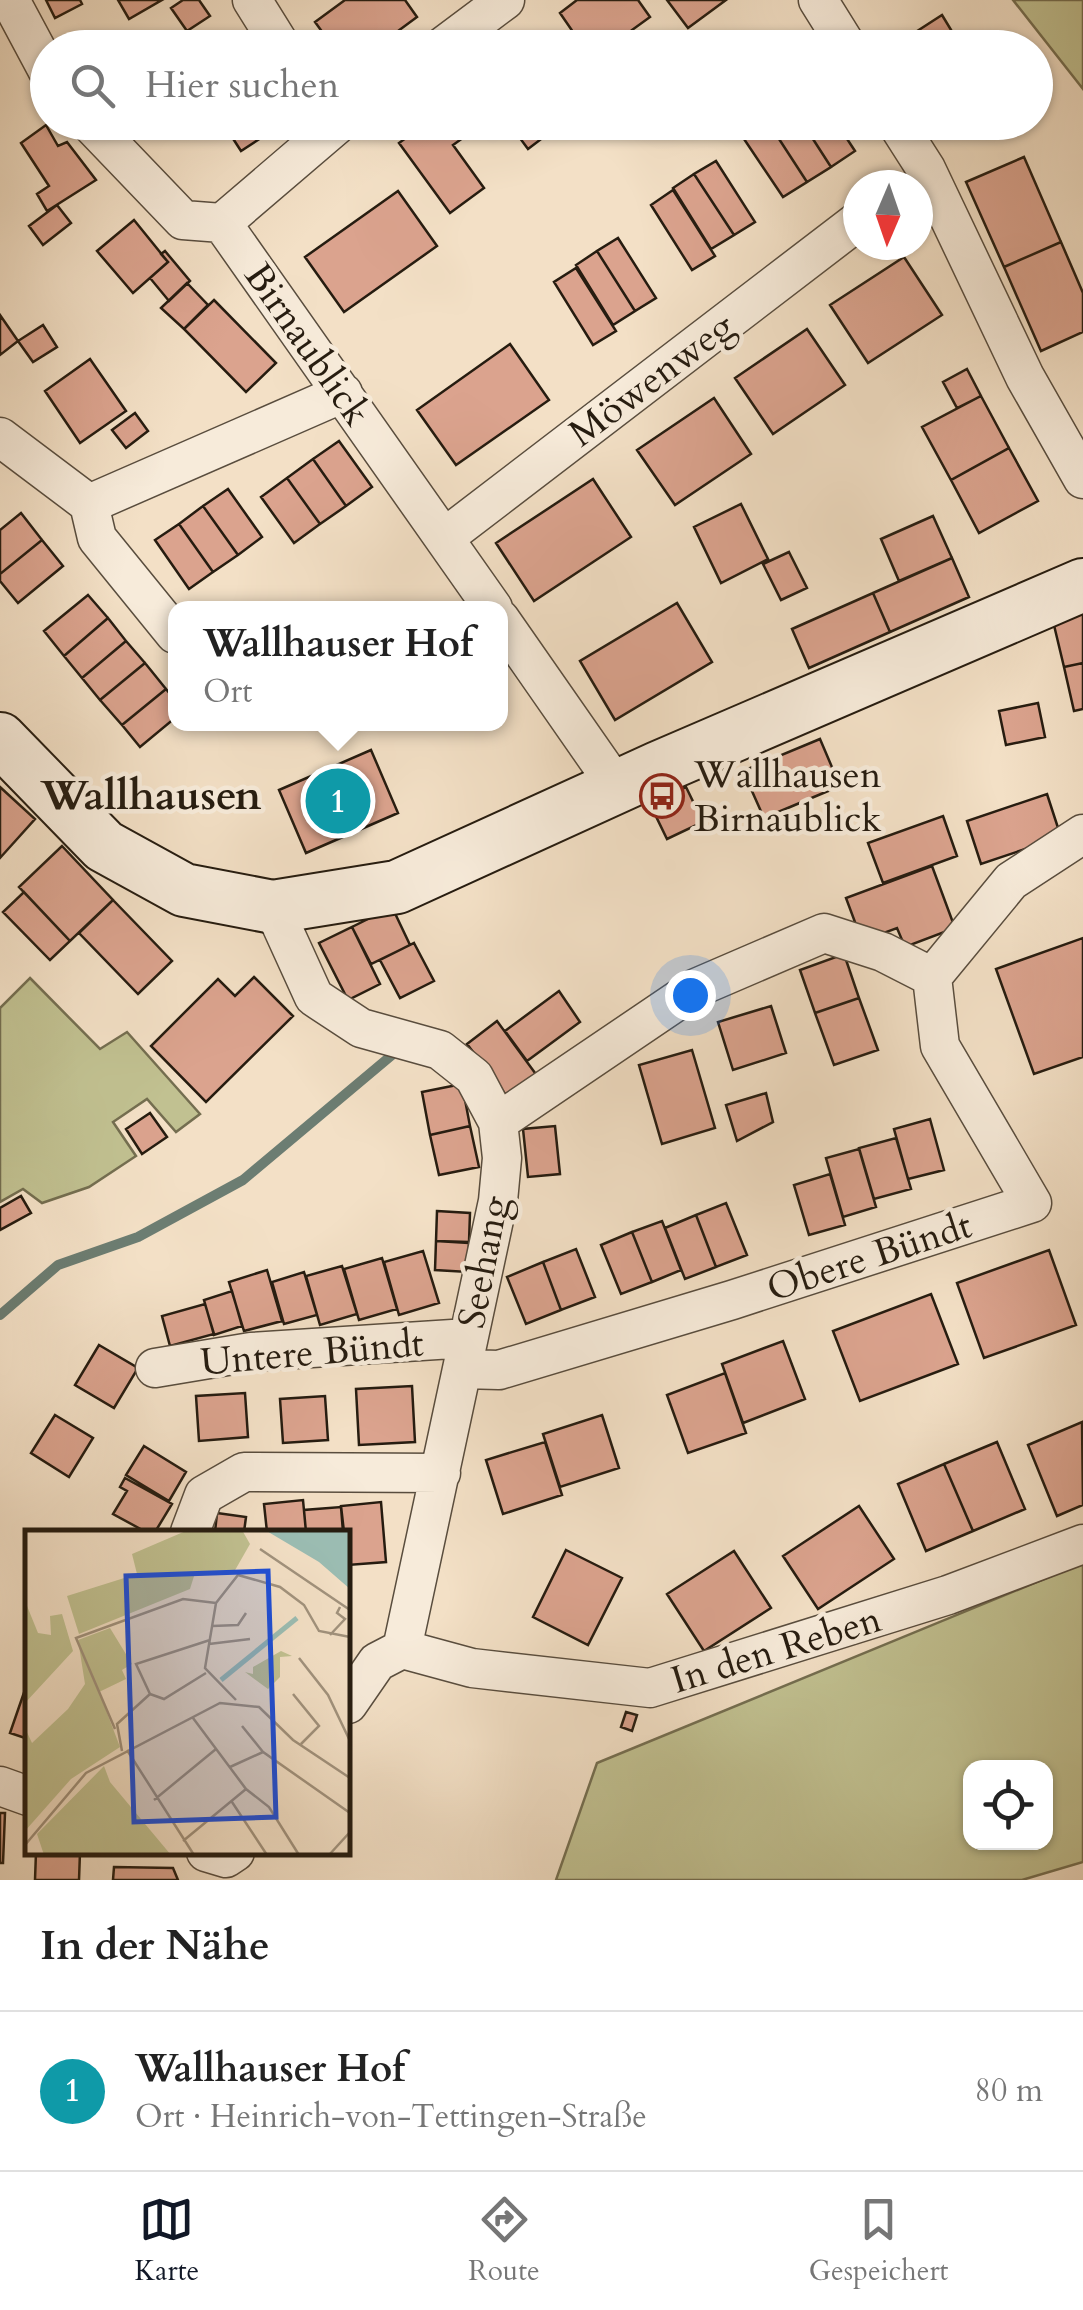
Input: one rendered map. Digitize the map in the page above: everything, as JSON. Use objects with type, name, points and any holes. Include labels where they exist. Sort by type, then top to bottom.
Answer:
[{"type":"main road","points":[[0,738],[104,846],[184,890],[274,907],[397,887],[1083,585]]},
{"type":"street","points":[[10,0],[30,37]]},
{"type":"street","points":[[252,0],[271,30]]},
{"type":"street","points":[[465,30],[506,0]]},
{"type":"street","points":[[818,0],[837,30]]},
{"type":"street","name":"Birnaublick","points":[[105,140],[182,220],[222,223],[488,601]]},
{"type":"street","points":[[222,223],[316,140]]},
{"type":"street","points":[[902,140],[913,170]]},
{"type":"street","points":[[933,210],[1083,479]]},
{"type":"street","name":"Möwenweg","points":[[444,538],[843,232]]},
{"type":"street","points":[[89,504],[342,393]]},
{"type":"street","points":[[0,437],[89,504],[97,538],[168,624]]},
{"type":"street","points":[[508,630],[617,787]]},
{"type":"street","points":[[498,1122],[696,988],[824,933],[883,952],[932,977],[1011,881],[1083,834]]},
{"type":"street","name":"Seehang","points":[[274,907],[314,997],[360,1028],[440,1050],[474,1077],[498,1122],[502,1158],[498,1201],[402,1649]]},
{"type":"street","name":"Obere Bündt","points":[[465,1353],[499,1370],[1032,1204],[940,1046],[932,977]]},
{"type":"street","name":"Untere Bündt","points":[[155,1368],[251,1352],[465,1353]]},
{"type":"street","points":[[191,1530],[204,1495],[244,1472],[441,1473]]},
{"type":"street","name":"In den Reben","points":[[402,1649],[472,1668],[650,1688],[948,1594],[1083,1544]]},
{"type":"street","points":[[350,1701],[378,1662],[402,1649]]},
{"type":"street","points":[[0,1786],[25,1795]]},
{"type":"green space","points":[[1013,0],[1083,0],[1083,89],[1053,51],[1053,30],[1037,30]]},
{"type":"green space","points":[[30,978],[100,1049],[127,1032],[200,1114],[176,1132],[147,1099],[113,1122],[136,1156],[89,1187],[42,1203],[23,1189],[0,1202],[0,1008]]},
{"type":"green space","points":[[1083,1563],[1083,1862],[1022,1880],[556,1880],[597,1763]]},
{"type":"building","points":[[46,0],[80,0],[82,4],[55,18]]},
{"type":"building","points":[[118,0],[162,0],[129,19]]},
{"type":"building","points":[[183,0],[199,0],[210,16],[186,30],[171,8]]},
{"type":"building","points":[[345,0],[405,0],[417,17],[399,30],[321,30],[315,22]]},
{"type":"building","points":[[577,0],[638,0],[650,17],[632,30],[572,30],[560,13]]},
{"type":"building","points":[[667,0],[726,0],[688,28]]},
{"type":"building","points":[[942,15],[951,30],[919,30]]},
{"type":"building","points":[[30,137],[30,140],[55,140],[58,146],[67,142],[96,180],[47,211],[37,194],[49,186],[21,143]]},
{"type":"building","points":[[234,140],[258,140],[241,151]]},
{"type":"building","points":[[460,140],[453,145],[484,188],[450,213],[399,143]]},
{"type":"building","points":[[521,140],[540,140],[528,149]]},
{"type":"building","points":[[745,140],[780,140],[807,182],[783,197]]},
{"type":"building","points":[[780,140],[814,140],[831,167],[807,182]]},
{"type":"building","points":[[814,140],[848,140],[855,151],[831,167]]},
{"type":"building","points":[[1024,157],[1061,242],[1004,267],[966,182]]},
{"type":"building","points":[[716,161],[755,222],[734,235],[694,174]]},
{"type":"building","points":[[694,174],[734,235],[711,249],[673,188]]},
{"type":"building","points":[[673,190],[715,256],[692,270],[651,205]]},
{"type":"building","points":[[398,191],[437,246],[344,312],[305,257]]},
{"type":"building","points":[[57,205],[71,223],[43,245],[29,226]]},
{"type":"building","points":[[134,220],[168,262],[133,293],[97,251]]},
{"type":"building","points":[[618,238],[656,298],[635,311],[597,251]]},
{"type":"building","points":[[1061,242],[1083,293],[1083,332],[1041,351],[1004,267]]},
{"type":"building","points":[[165,251],[190,281],[169,301],[150,278],[168,262],[161,254]]},
{"type":"building","points":[[597,251],[635,311],[613,325],[576,265]]},
{"type":"building","points":[[899,260],[906,260],[942,315],[868,363],[830,305]]},
{"type":"building","points":[[576,268],[616,331],[593,345],[554,282]]},
{"type":"building","points":[[187,283],[208,305],[184,329],[161,308]]},
{"type":"building","points":[[214,300],[276,363],[246,392],[184,329]]},
{"type":"building","points":[[0,315],[18,341],[0,355]]},
{"type":"building","points":[[43,325],[57,347],[33,362],[18,341]]},
{"type":"building","points":[[807,329],[845,385],[773,434],[735,378]]},
{"type":"building","points":[[510,344],[549,400],[456,465],[417,410]]},
{"type":"building","points":[[90,359],[126,411],[80,443],[45,391]]},
{"type":"building","points":[[967,369],[981,396],[957,408],[943,382]]},
{"type":"building","points":[[981,396],[1009,448],[951,480],[922,427]]},
{"type":"building","points":[[714,398],[751,454],[675,505],[637,450]]},
{"type":"building","points":[[135,413],[148,431],[126,448],[112,430]]},
{"type":"building","points":[[339,441],[372,487],[346,506],[313,459]]},
{"type":"building","points":[[1009,448],[1038,501],[979,533],[951,480]]},
{"type":"building","points":[[313,459],[346,506],[320,524],[287,478]]},
{"type":"building","points":[[287,478],[320,524],[294,543],[261,497]]},
{"type":"building","points":[[593,479],[631,537],[534,601],[496,543]]},
{"type":"building","points":[[228,489],[262,537],[238,555],[203,506]]},
{"type":"building","points":[[741,504],[768,559],[721,583],[694,527]]},
{"type":"building","points":[[203,506],[238,555],[213,572],[179,524]]},
{"type":"building","points":[[21,513],[42,540],[0,574],[0,530]]},
{"type":"building","points":[[933,516],[952,558],[899,581],[881,539]]},
{"type":"building","points":[[179,524],[213,572],[189,589],[155,540]]},
{"type":"building","points":[[42,540],[63,566],[18,603],[0,581],[0,574]]},
{"type":"building","points":[[789,552],[807,588],[781,600],[763,564]]},
{"type":"building","points":[[952,558],[969,597],[890,632],[873,593]]},
{"type":"building","points":[[873,593],[890,632],[809,668],[792,629]]},
{"type":"building","points":[[88,595],[108,618],[64,656],[44,631]]},
{"type":"building","points":[[677,603],[712,662],[615,720],[580,661]]},
{"type":"building","points":[[1083,614],[1083,663],[1064,667],[1053,621]]},
{"type":"building","points":[[108,618],[126,641],[82,678],[64,656]]},
{"type":"building","points":[[126,641],[145,663],[100,700],[82,678]]},
{"type":"building","points":[[145,663],[166,689],[122,725],[100,700]]},
{"type":"building","points":[[1083,663],[1083,709],[1074,711],[1064,667]]},
{"type":"building","points":[[166,689],[168,691],[168,724],[140,747],[122,725]]},
{"type":"building","points":[[1038,703],[1045,737],[1006,745],[999,711]]},
{"type":"building","points":[[820,739],[840,786],[764,818],[743,771]]},
{"type":"building","points":[[371,750],[398,813],[306,853],[279,790]]},
{"type":"building","points":[[0,787],[35,819],[0,858]]},
{"type":"building","points":[[686,787],[703,822],[667,839],[650,804]]},
{"type":"building","points":[[1047,794],[1061,837],[981,864],[967,821]]},
{"type":"building","points":[[943,816],[957,856],[883,883],[868,843]]},
{"type":"building","points":[[62,846],[113,900],[70,941],[19,887]]},
{"type":"building","points":[[932,866],[955,928],[905,947],[897,928],[862,941],[846,898]]},
{"type":"building","points":[[24,892],[70,941],[50,960],[3,912]]},
{"type":"building","points":[[113,900],[172,961],[138,994],[79,933]]},
{"type":"building","points":[[392,907],[410,945],[371,964],[352,927]]},
{"type":"building","points":[[352,927],[380,984],[348,1000],[319,943]]},
{"type":"building","points":[[1083,938],[1083,1057],[1034,1074],[996,969]]},
{"type":"building","points":[[414,943],[434,981],[400,998],[380,960]]},
{"type":"building","points":[[844,954],[859,998],[815,1013],[800,970]]},
{"type":"building","points":[[254,977],[293,1016],[206,1102],[151,1046],[218,979],[235,996]]},
{"type":"building","points":[[559,991],[580,1022],[527,1061],[505,1031]]},
{"type":"building","points":[[859,998],[878,1050],[834,1065],[815,1013]]},
{"type":"building","points":[[771,1006],[786,1053],[733,1070],[718,1022]]},
{"type":"building","points":[[497,1021],[538,1077],[509,1099],[467,1044]]},
{"type":"building","points":[[692,1050],[715,1128],[662,1144],[639,1065]]},
{"type":"building","points":[[462,1084],[470,1126],[430,1135],[422,1092]]},
{"type":"building","points":[[766,1093],[773,1122],[737,1141],[726,1105]]},
{"type":"building","points":[[150,1113],[167,1137],[142,1154],[126,1129]]},
{"type":"building","points":[[930,1119],[944,1170],[908,1179],[894,1129]]},
{"type":"building","points":[[470,1126],[479,1167],[439,1175],[430,1135]]},
{"type":"building","points":[[555,1126],[560,1174],[528,1177],[523,1129]]},
{"type":"building","points":[[896,1138],[911,1189],[874,1199],[859,1148]]},
{"type":"building","points":[[859,1149],[876,1207],[843,1217],[826,1158]]},
{"type":"building","points":[[830,1174],[845,1225],[809,1235],[794,1185]]},
{"type":"building","points":[[21,1196],[31,1213],[0,1230],[0,1208]]},
{"type":"building","points":[[726,1203],[747,1255],[716,1267],[696,1215]]},
{"type":"building","points":[[437,1211],[470,1213],[469,1242],[436,1241]]},
{"type":"building","points":[[696,1215],[716,1267],[685,1279],[665,1228]]},
{"type":"building","points":[[662,1221],[681,1270],[652,1282],[632,1232]]},
{"type":"building","points":[[632,1232],[652,1282],[621,1294],[601,1245]]},
{"type":"building","points":[[436,1241],[469,1243],[468,1272],[435,1270]]},
{"type":"building","points":[[576,1249],[595,1297],[561,1310],[543,1262]]},
{"type":"building","points":[[1049,1250],[1076,1325],[984,1358],[957,1283]]},
{"type":"building","points":[[423,1251],[439,1303],[399,1315],[384,1262]]},
{"type":"building","points":[[382,1258],[397,1309],[359,1320],[344,1269]]},
{"type":"building","points":[[543,1262],[561,1310],[526,1324],[507,1277]]},
{"type":"building","points":[[342,1266],[357,1314],[320,1325],[306,1276]]},
{"type":"building","points":[[267,1270],[282,1321],[244,1331],[229,1282]]},
{"type":"building","points":[[304,1272],[317,1315],[284,1324],[272,1282]]},
{"type":"building","points":[[232,1291],[242,1326],[214,1335],[204,1300]]},
{"type":"building","points":[[931,1294],[958,1364],[860,1401],[833,1331]]},
{"type":"building","points":[[205,1304],[214,1334],[170,1346],[162,1316]]},
{"type":"building","points":[[783,1341],[805,1399],[743,1423],[722,1364]]},
{"type":"building","points":[[99,1345],[138,1368],[114,1408],[75,1385]]},
{"type":"building","points":[[725,1373],[746,1433],[688,1453],[667,1395]]},
{"type":"building","points":[[412,1386],[415,1442],[359,1445],[356,1389]]},
{"type":"building","points":[[245,1393],[248,1437],[199,1441],[196,1396]]},
{"type":"building","points":[[325,1396],[328,1440],[283,1443],[280,1399]]},
{"type":"building","points":[[55,1415],[93,1438],[69,1477],[31,1453]]},
{"type":"building","points":[[602,1415],[619,1468],[560,1487],[543,1434]]},
{"type":"building","points":[[1082,1422],[1083,1505],[1057,1516],[1028,1445]]},
{"type":"building","points":[[545,1442],[562,1495],[503,1514],[486,1460]]},
{"type":"building","points":[[997,1442],[1025,1509],[973,1531],[944,1464]]},
{"type":"building","points":[[144,1446],[186,1472],[169,1501],[126,1475]]},
{"type":"building","points":[[944,1464],[973,1531],[926,1551],[898,1484]]},
{"type":"building","points":[[125,1478],[172,1504],[156,1530],[142,1530],[113,1514],[127,1491],[120,1487]]},
{"type":"building","points":[[303,1500],[306,1530],[267,1530],[264,1504]]},
{"type":"building","points":[[381,1502],[386,1562],[350,1565],[350,1530],[344,1530],[341,1506]]},
{"type":"building","points":[[859,1506],[894,1559],[818,1609],[783,1556]]},
{"type":"building","points":[[341,1507],[343,1530],[306,1530],[304,1510]]},
{"type":"building","points":[[217,1513],[246,1517],[244,1530],[215,1530]]},
{"type":"building","points":[[566,1550],[622,1578],[588,1645],[533,1617]]},
{"type":"building","points":[[734,1551],[771,1608],[704,1651],[667,1594]]},
{"type":"building","points":[[25,1690],[25,1738],[10,1733]]},
{"type":"building","points":[[626,1712],[637,1715],[632,1731],[621,1727]]},
{"type":"building","points":[[0,1813],[5,1813],[3,1863],[0,1863]]},
{"type":"building","points":[[36,1855],[80,1855],[79,1880],[35,1880]]},
{"type":"building","points":[[114,1867],[173,1868],[178,1880],[113,1880]]},
{"type":"waterway","points":[[0,1315],[58,1265],[138,1237],[243,1180],[392,1055]]},
{"type":"place","name":"Wallhausen Birnaublick","points":[[662,796]]},
{"type":"place","name":"Wallhauser Hof","points":[[338,801]]},
{"type":"district","name":"Wallhausen","points":[[151,794]]}]
